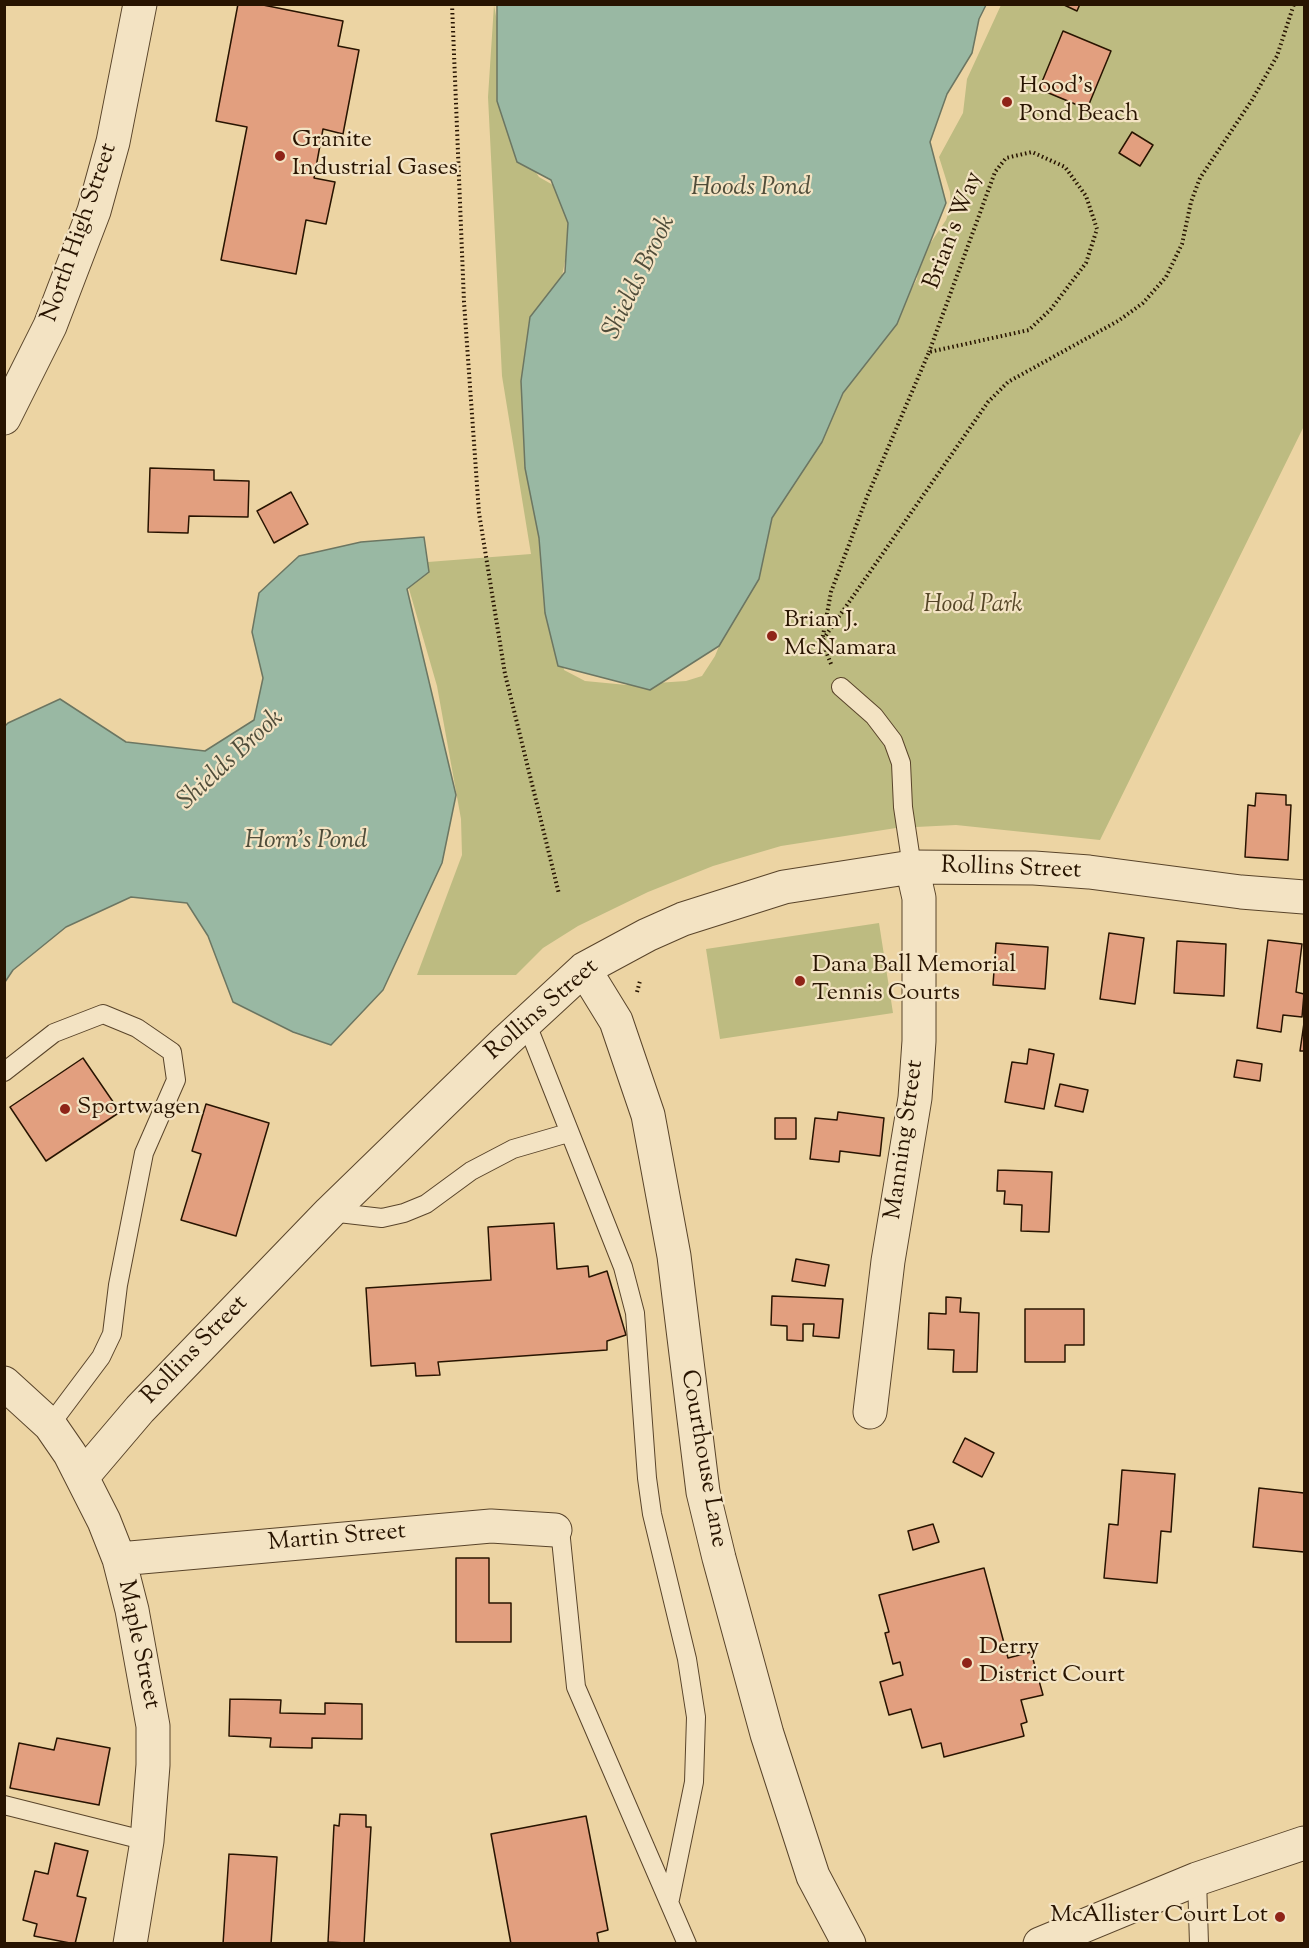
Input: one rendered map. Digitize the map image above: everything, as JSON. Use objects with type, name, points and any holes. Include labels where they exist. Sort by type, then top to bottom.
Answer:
[{"type":"street","name":"North High Street","points":[[4,418],[50,326],[94,211],[113,142],[140,4]]},
{"type":"street","name":"Rollins Street","points":[[83,1476],[140,1409],[330,1212],[526,1022],[585,969],[647,935],[731,903],[784,887],[912,867],[1034,868],[1089,872],[1241,892],[1305,897]]},
{"type":"street","name":"Manning Street","points":[[870,1412],[888,1261],[915,1098],[919,1041],[918,898],[912,867]]},
{"type":"street","name":"Courthouse Lane","points":[[585,969],[616,1021],[648,1114],[674,1256],[703,1492],[719,1558],[767,1734],[813,1876],[849,1944]]},
{"type":"street","name":"Maple Street","points":[[4,1383],[50,1425],[83,1476],[119,1559],[132,1610],[153,1726],[152,1803],[130,1944]]},
{"type":"street","name":"Martin Street","points":[[119,1559],[491,1526],[555,1530]]},
{"type":"street","points":[[1040,1944],[1197,1879],[1305,1843]]},
{"type":"lane","points":[[841,687],[874,716],[893,741],[901,763],[904,817],[912,867]]},
{"type":"lane","points":[[4,1072],[54,1033],[103,1014],[136,1028],[172,1052],[176,1080],[144,1154],[118,1285],[112,1334],[101,1357],[50,1425]]},
{"type":"lane","points":[[526,1022],[568,1133],[623,1267],[635,1313],[647,1478],[652,1514],[687,1659],[696,1718],[694,1782],[670,1899]]},
{"type":"lane","points":[[330,1212],[382,1218],[404,1213],[426,1204],[471,1171],[513,1149],[568,1133]]},
{"type":"lane","points":[[555,1530],[561,1539],[576,1687],[670,1899],[687,1944]]},
{"type":"lane","points":[[4,1805],[147,1841]]},
{"type":"lane","points":[[1197,1879],[1199,1944]]},
{"type":"path","points":[[452,4],[464,302],[479,513],[505,674],[559,894]]},
{"type":"path","points":[[841,687],[822,641],[988,402],[1008,382],[1118,321],[1143,303],[1166,277],[1182,244],[1191,202],[1200,178],[1252,100],[1277,56],[1294,4]]},
{"type":"path","name":"Brian's Way","points":[[822,641],[831,592],[867,496],[929,352],[995,172],[1006,158],[1032,152],[1065,167],[1086,196],[1097,229],[1086,263],[1051,309],[1029,330],[929,352]]},
{"type":"path","points":[[638,1002],[640,981]]},
{"type":"green space","name":"Hood Park","points":[[494,5],[520,148],[539,177],[567,193],[573,222],[562,276],[549,580],[564,670],[585,681],[627,685],[686,681],[702,676],[715,656],[741,592],[750,550],[842,391],[906,299],[917,279],[919,260],[946,220],[951,206],[950,192],[939,157],[963,113],[967,79],[1001,5],[1304,5],[1304,426],[1100,840],[956,825],[896,828],[781,846],[713,866],[648,892],[578,926],[543,948],[516,975],[417,975],[462,855],[461,819],[437,686],[407,582],[428,562],[531,554],[502,376],[488,97]]},
{"type":"green space","name":"Dana Ball Memorial Tennis Courts","points":[[879,923],[893,1013],[720,1039],[706,949]]},
{"type":"water","name":"Hoods Pond","points":[[497,5],[986,5],[979,19],[972,53],[947,94],[930,142],[946,203],[897,324],[843,393],[822,442],[772,518],[759,579],[719,646],[650,690],[558,666],[545,613],[539,538],[525,468],[521,381],[530,317],[565,272],[568,223],[551,180],[517,162],[497,101]]},
{"type":"water","name":"Horn's Pond","points":[[424,537],[429,572],[407,589],[456,795],[442,863],[383,990],[331,1045],[293,1032],[233,1002],[208,936],[187,903],[131,897],[66,927],[13,970],[5,982],[4,727],[60,699],[126,742],[205,751],[254,720],[263,678],[252,632],[259,593],[299,556],[361,542]]},
{"type":"building","name":"Granite Industrial Gases","points":[[238,4],[258,4],[343,21],[338,46],[359,50],[343,134],[323,129],[314,178],[335,182],[326,224],[306,220],[296,274],[221,260],[247,127],[216,121]]},
{"type":"building","points":[[1062,4],[1080,4],[1077,11]]},
{"type":"building","points":[[1063,31],[1111,51],[1087,109],[1039,89]]},
{"type":"building","points":[[1132,132],[1153,145],[1140,166],[1119,153]]},
{"type":"building","points":[[150,468],[214,470],[214,480],[249,481],[248,517],[189,516],[188,533],[148,532]]},
{"type":"building","points":[[291,492],[308,524],[274,543],[257,511]]},
{"type":"building","points":[[1256,793],[1286,795],[1286,805],[1291,805],[1288,860],[1245,857],[1248,805],[1255,806]]},
{"type":"building","points":[[1109,933],[1144,938],[1135,1004],[1100,999]]},
{"type":"building","points":[[1268,940],[1302,944],[1296,992],[1304,994],[1302,1017],[1283,1015],[1281,1032],[1257,1028]]},
{"type":"building","points":[[1177,941],[1226,944],[1224,996],[1174,993]]},
{"type":"building","points":[[996,943],[1048,947],[1045,989],[993,985]]},
{"type":"building","points":[[1304,1023],[1304,1051],[1300,1051]]},
{"type":"building","points":[[1029,1049],[1054,1054],[1044,1109],[1005,1102],[1012,1062],[1027,1064]]},
{"type":"building","name":"Sportwagen","points":[[83,1058],[120,1112],[46,1161],[10,1107]]},
{"type":"building","points":[[1237,1060],[1262,1064],[1260,1081],[1234,1077]]},
{"type":"building","points":[[1060,1084],[1088,1090],[1083,1112],[1055,1106]]},
{"type":"building","points":[[206,1104],[269,1123],[236,1236],[181,1220],[201,1154],[192,1151]]},
{"type":"building","points":[[838,1112],[884,1118],[880,1156],[840,1151],[839,1162],[810,1159],[815,1118],[837,1120]]},
{"type":"building","points":[[775,1118],[796,1118],[796,1139],[775,1139]]},
{"type":"building","points":[[998,1170],[1052,1172],[1049,1232],[1021,1231],[1022,1205],[1004,1204],[1005,1191],[997,1191]]},
{"type":"building","points":[[554,1223],[557,1269],[588,1266],[589,1277],[607,1271],[626,1335],[607,1341],[607,1350],[438,1362],[440,1375],[416,1376],[415,1363],[371,1366],[366,1288],[491,1280],[488,1227]]},
{"type":"building","points":[[796,1259],[829,1265],[825,1286],[792,1281]]},
{"type":"building","points":[[772,1296],[843,1299],[839,1338],[813,1336],[814,1324],[803,1324],[803,1341],[787,1340],[787,1326],[771,1325]]},
{"type":"building","points":[[946,1297],[961,1298],[960,1312],[979,1313],[977,1372],[953,1372],[954,1350],[928,1349],[929,1313],[946,1314]]},
{"type":"building","points":[[1025,1309],[1084,1309],[1084,1345],[1065,1345],[1065,1362],[1025,1362]]},
{"type":"building","points":[[965,1438],[994,1453],[982,1477],[953,1462]]},
{"type":"building","points":[[1122,1470],[1175,1474],[1171,1532],[1161,1531],[1157,1583],[1104,1578],[1109,1524],[1118,1525]]},
{"type":"building","points":[[1259,1488],[1304,1493],[1304,1552],[1253,1547]]},
{"type":"building","points":[[933,1524],[939,1542],[913,1550],[908,1531]]},
{"type":"building","points":[[456,1558],[489,1558],[489,1603],[511,1603],[511,1642],[456,1642]]},
{"type":"building","name":"Derry District Court","points":[[984,1568],[1008,1658],[1031,1652],[1043,1695],[1021,1700],[1027,1722],[1021,1724],[1024,1736],[944,1757],[941,1743],[922,1748],[911,1709],[889,1715],[880,1682],[903,1675],[900,1662],[893,1664],[885,1633],[889,1632],[879,1595]]},
{"type":"building","points":[[230,1699],[281,1700],[280,1713],[325,1714],[325,1703],[362,1704],[362,1739],[312,1738],[312,1748],[270,1747],[271,1738],[229,1736]]},
{"type":"building","points":[[57,1738],[110,1748],[99,1805],[10,1788],[19,1743],[54,1750]]},
{"type":"building","points":[[340,1814],[366,1815],[366,1827],[371,1827],[364,1944],[328,1942],[334,1825],[339,1826]]},
{"type":"building","points":[[586,1816],[608,1930],[597,1933],[599,1944],[511,1944],[491,1834]]},
{"type":"building","points":[[55,1843],[88,1851],[77,1896],[86,1898],[75,1944],[34,1936],[37,1924],[23,1920],[35,1871],[48,1874]]},
{"type":"building","points":[[229,1854],[277,1857],[271,1944],[223,1944]]},
{"type":"place","name":"Hood's Pond Beach","points":[[1007,102]]},
{"type":"place","name":"Granite Industrial Gases","points":[[280,156]]},
{"type":"place","name":"Brian J. McNamara","points":[[772,636]]},
{"type":"place","name":"Dana Ball Memorial Tennis Courts","points":[[800,981]]},
{"type":"place","name":"Sportwagen","points":[[65,1109]]},
{"type":"place","name":"Derry District Court","points":[[967,1663]]},
{"type":"place","name":"McAllister Court Lot","points":[[1280,1917]]},
{"type":"water label","name":"Shields Brook","points":[[641,278]]},
{"type":"water label","name":"Shields Brook","points":[[232,761]]}]
